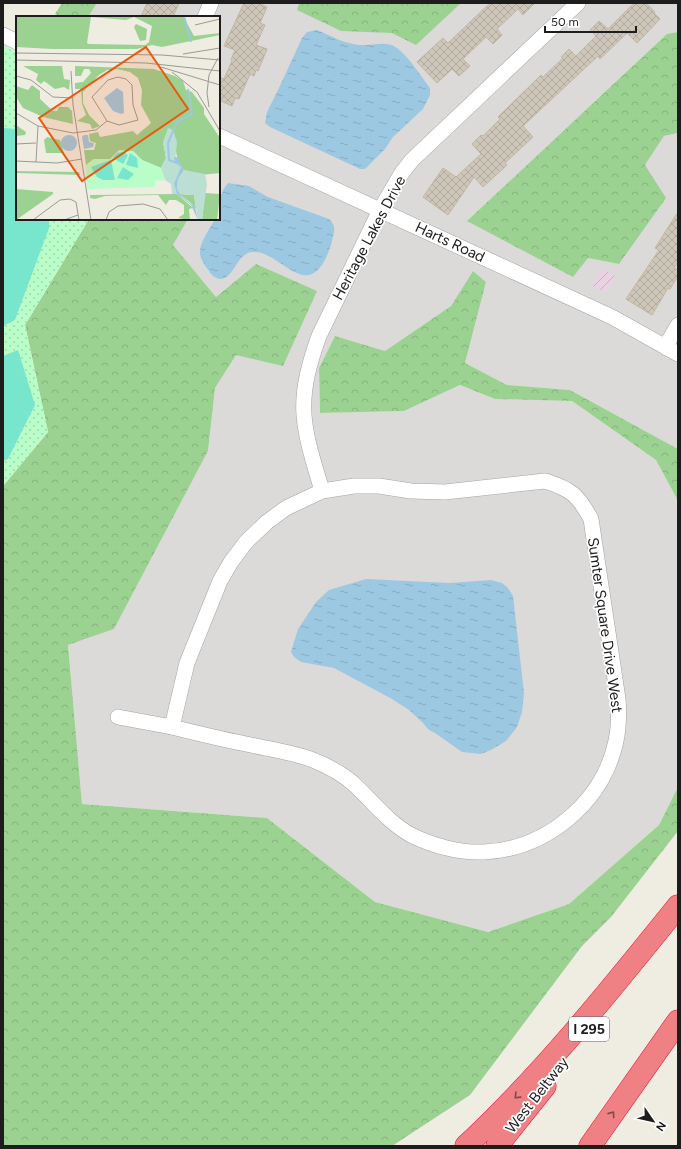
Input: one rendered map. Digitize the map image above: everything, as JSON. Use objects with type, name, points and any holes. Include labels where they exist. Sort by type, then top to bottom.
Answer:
[{"type":"highway","points":[[466,1146],[523,1091],[606,994],[678,906]]},
{"type":"highway","name":"West Beltway","points":[[497,1146],[556,1072],[678,909]]},
{"type":"highway","points":[[590,1146],[678,1021]]},
{"type":"street","points":[[205,16],[210,3]]},
{"type":"street","name":"Heritage Lakes Drive","points":[[322,491],[309,442],[304,414],[305,384],[311,358],[319,336],[380,210],[401,174],[412,160],[578,3]]},
{"type":"street","points":[[3,35],[16,42]]},
{"type":"street","name":"Harts Road","points":[[220,136],[612,317],[672,350]]},
{"type":"street","points":[[672,350],[678,325]]},
{"type":"street","name":"Sumter Square Drive West","points":[[118,717],[172,727],[232,742],[292,754],[312,760],[336,771],[353,784],[392,822],[411,834],[435,844],[461,851],[484,852],[511,848],[536,839],[559,827],[583,806],[595,790],[607,766],[616,741],[619,718],[618,699],[591,519],[584,505],[573,493],[560,486],[545,481],[445,492],[379,486],[354,486],[322,491],[286,508],[267,522],[246,542],[231,562],[220,581],[187,663],[172,727]]},
{"type":"shaded area","points":[[97,3],[678,3],[678,32],[667,35],[467,221],[588,258],[619,264],[645,165],[664,136],[678,133],[678,449],[570,390],[507,385],[465,363],[486,282],[473,271],[451,306],[385,351],[335,336],[319,368],[320,413],[404,411],[460,385],[495,399],[572,401],[656,460],[677,499],[678,787],[659,825],[569,904],[488,932],[375,902],[267,818],[82,804],[68,645],[114,629],[208,451],[215,388],[236,355],[256,264],[216,297],[173,245],[187,220],[220,220],[220,16],[89,16]]},
{"type":"shaded area","points":[[601,269],[616,276],[607,293],[592,286]]},
{"type":"green space","points":[[62,3],[97,3],[89,16],[59,16],[55,14]]},
{"type":"green space","points":[[299,3],[461,3],[416,45],[392,33],[341,31],[297,10]]},
{"type":"green space","points":[[678,32],[678,133],[664,136],[645,165],[666,198],[619,264],[588,258],[573,277],[467,221],[667,34]]},
{"type":"green space","points":[[3,45],[16,52],[16,220],[88,220],[25,325],[48,432],[3,486]]},
{"type":"green space","points":[[3,128],[16,129],[16,220],[49,220],[49,228],[15,320],[3,326]]},
{"type":"green space","points":[[88,220],[187,220],[173,245],[216,297],[256,264],[317,291],[283,366],[236,355],[215,388],[208,451],[114,629],[68,645],[82,804],[267,818],[375,902],[488,932],[569,904],[659,825],[678,787],[678,831],[611,917],[582,946],[470,1095],[392,1146],[3,1146],[3,486],[48,432],[25,325]]},
{"type":"green space","points":[[473,271],[486,282],[465,363],[507,385],[570,390],[678,449],[678,508],[677,499],[656,460],[572,401],[495,399],[460,385],[404,411],[320,413],[319,368],[335,336],[385,351],[451,306]]},
{"type":"green space","points":[[18,350],[35,405],[8,459],[3,461],[3,356]]},
{"type":"water","points":[[317,30],[349,43],[365,45],[388,44],[397,48],[415,67],[430,88],[430,95],[423,109],[393,137],[385,149],[365,169],[360,169],[270,127],[265,123],[267,112],[302,38],[307,32]]},
{"type":"water","points":[[228,183],[249,186],[268,197],[329,219],[334,227],[331,245],[322,264],[316,272],[306,275],[299,274],[262,253],[255,252],[244,256],[226,277],[219,279],[212,275],[202,260],[200,248],[214,220],[220,220],[220,200]]},
{"type":"water","points":[[366,579],[450,583],[491,580],[502,583],[508,588],[513,596],[524,693],[522,712],[517,727],[506,741],[481,754],[462,752],[429,730],[409,710],[392,699],[334,668],[301,662],[294,657],[291,652],[298,629],[316,602],[329,590]]},
{"type":"building","points":[[147,3],[179,3],[173,16],[141,16]]},
{"type":"building","points":[[244,3],[258,3],[267,7],[260,23],[265,25],[256,45],[267,49],[258,71],[256,70],[254,76],[250,74],[239,99],[235,98],[232,106],[220,100],[220,77],[224,79],[235,50],[224,46]]},
{"type":"building","points":[[490,3],[535,3],[523,15],[518,9],[497,29],[502,35],[493,44],[486,37],[463,59],[470,66],[459,76],[452,69],[437,83],[417,62],[443,38],[448,43]]},
{"type":"building","points":[[634,3],[646,3],[660,19],[637,43],[627,33],[600,59],[598,56],[523,126],[533,137],[505,163],[507,165],[483,187],[474,177],[448,215],[423,197],[443,168],[456,177],[481,154],[472,144],[481,135],[483,136],[500,119],[498,117],[541,75],[543,77],[563,58],[561,57],[569,49],[576,56],[596,36],[590,30],[599,21],[608,29]]},
{"type":"building","points":[[678,212],[678,262],[674,268],[678,270],[678,276],[670,289],[668,288],[652,315],[626,299],[659,250],[655,248]]}]
